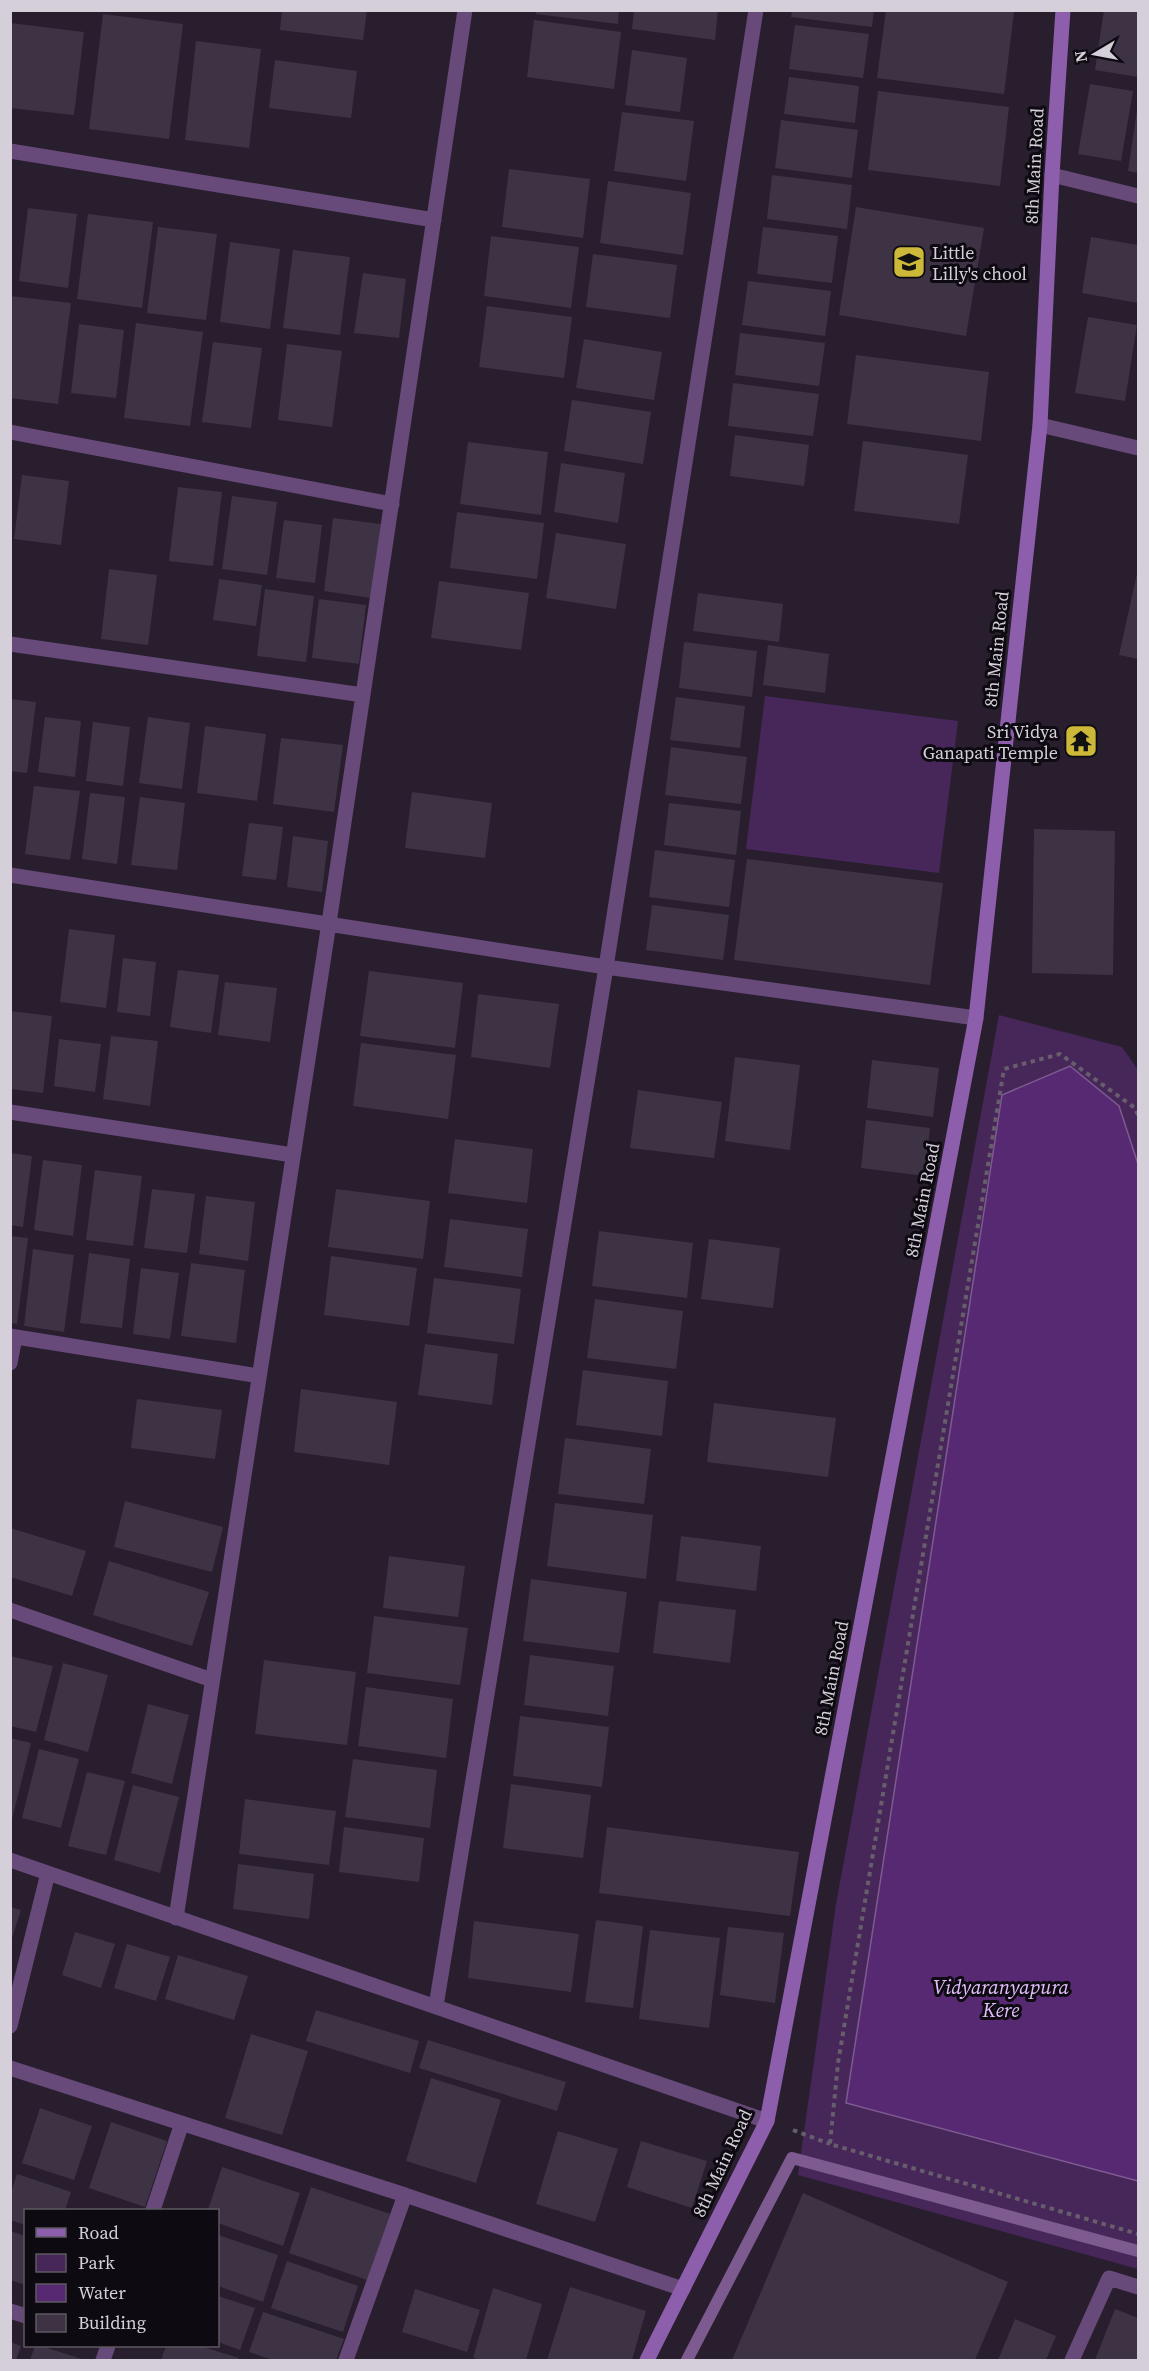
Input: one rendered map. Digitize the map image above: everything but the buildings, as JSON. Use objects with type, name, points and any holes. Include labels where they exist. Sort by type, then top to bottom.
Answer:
[{"type":"street","points":[[176,1918],[329,923],[465,10]]},
{"type":"street","points":[[436,2006],[606,967],[756,10]]},
{"type":"street","name":"8th Main Road","points":[[647,2361],[766,2121],[976,1018],[1040,425],[1052,175],[1063,10]]},
{"type":"street","points":[[10,152],[434,219]]},
{"type":"street","points":[[1052,175],[1138,196]]},
{"type":"street","points":[[1040,425],[1138,448]]},
{"type":"street","points":[[10,432],[392,504]]},
{"type":"street","points":[[10,644],[363,695]]},
{"type":"street","points":[[10,875],[606,967],[976,1018]]},
{"type":"street","points":[[10,1112],[293,1155]]},
{"type":"street","points":[[10,1363],[13,1336],[259,1376]]},
{"type":"street","points":[[10,1610],[212,1680]]},
{"type":"street","points":[[10,1860],[766,2121]]},
{"type":"street","points":[[10,2026],[48,1873]]},
{"type":"street","points":[[10,2068],[405,2195],[683,2289]]},
{"type":"street","points":[[154,2209],[182,2123]]},
{"type":"street","points":[[346,2361],[405,2195]]},
{"type":"street","points":[[1072,2361],[1108,2278],[1138,2287]]},
{"type":"path","points":[[830,2144],[838,2063],[1004,1069],[1060,1054],[1135,1108],[1138,1115]]},
{"type":"path","points":[[766,2121],[830,2144],[1138,2234]]},
{"type":"green space","points":[[765,696],[958,721],[939,873],[746,849]]},
{"type":"green space","points":[[999,1015],[1122,1047],[1138,1070],[1138,1164],[1119,1106],[846,2103],[1138,2181],[1138,2269],[798,2175],[836,1904]]},
{"type":"water","name":"Vidyaranyapura Kere","points":[[1070,1066],[1119,1106],[1138,1164],[1138,2181],[846,2103],[1002,1095]]},
{"type":"waterway","points":[[687,2360],[792,2158],[1138,2251]]},
{"type":"place","name":"Little Lilly's chool","points":[[909,262]]},
{"type":"place","name":"Sri Vidya Ganapati Temple","points":[[1081,741]]}]
